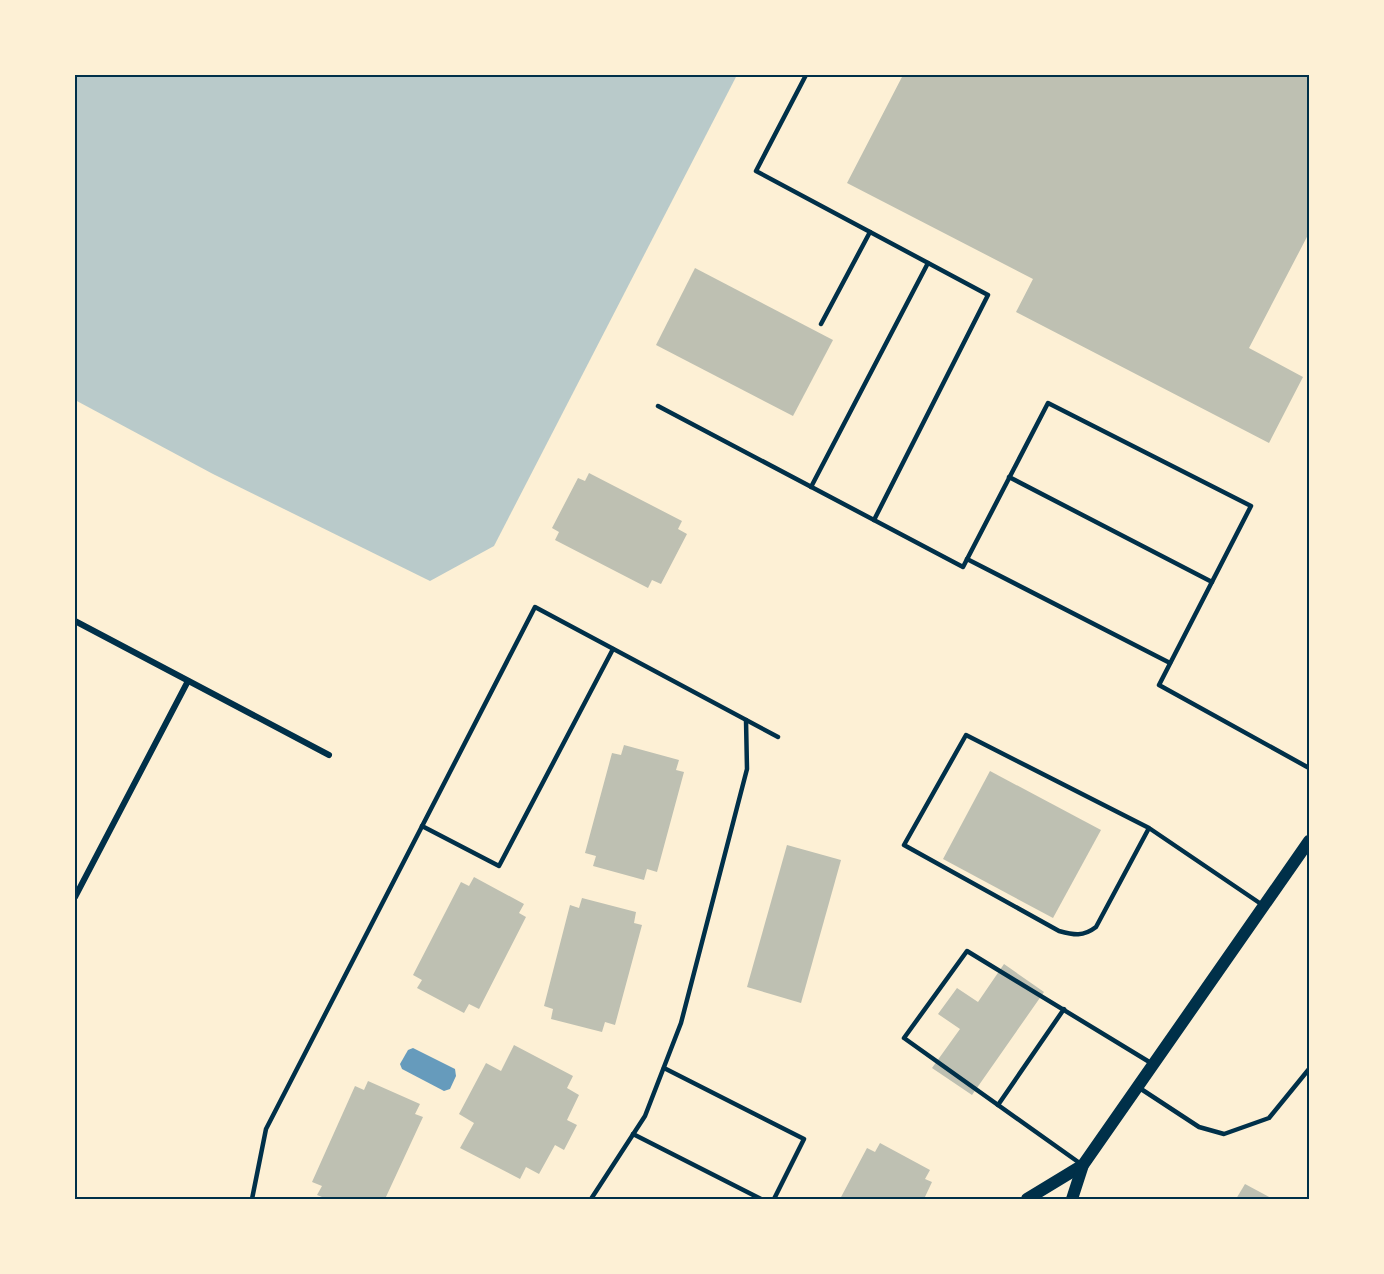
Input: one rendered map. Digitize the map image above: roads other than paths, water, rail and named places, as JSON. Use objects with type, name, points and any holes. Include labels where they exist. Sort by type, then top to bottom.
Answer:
[{"type":"main road","points":[[1072,1199],[1083,1165],[1309,841]]},
{"type":"main road","points":[[1027,1199],[1083,1165]]},
{"type":"street","points":[[75,621],[329,755]]},
{"type":"street","points":[[75,897],[188,681]]},
{"type":"lane","points":[[806,75],[756,171],[988,295],[874,520]]},
{"type":"lane","points":[[820,324],[870,232]]},
{"type":"lane","points":[[812,487],[928,263]]},
{"type":"lane","points":[[658,406],[963,567],[1048,403],[1251,506],[1159,685],[1309,768]]},
{"type":"lane","points":[[1010,477],[1212,582]]},
{"type":"lane","points":[[967,560],[1170,663]]},
{"type":"lane","points":[[252,1199],[266,1129],[535,607],[778,737]]},
{"type":"lane","points":[[422,826],[499,866],[613,649]]},
{"type":"lane","points":[[591,1199],[645,1116],[681,1023],[747,769],[746,720]]},
{"type":"lane","points":[[1149,828],[1096,927],[1088,934],[1076,935],[1059,931],[904,845],[966,735],[1149,828],[1264,906]]},
{"type":"lane","points":[[1083,1165],[904,1038],[967,951],[1154,1064]]},
{"type":"lane","points":[[998,1104],[1064,1009]]},
{"type":"lane","points":[[664,1068],[804,1139],[774,1199]]},
{"type":"lane","points":[[1138,1087],[1199,1126],[1224,1134],[1269,1118],[1309,1069]]},
{"type":"lane","points":[[633,1134],[761,1199]]},
{"type":"water","points":[[413,1048],[455,1069],[456,1076],[450,1089],[444,1091],[402,1069],[400,1064],[408,1050]]}]
